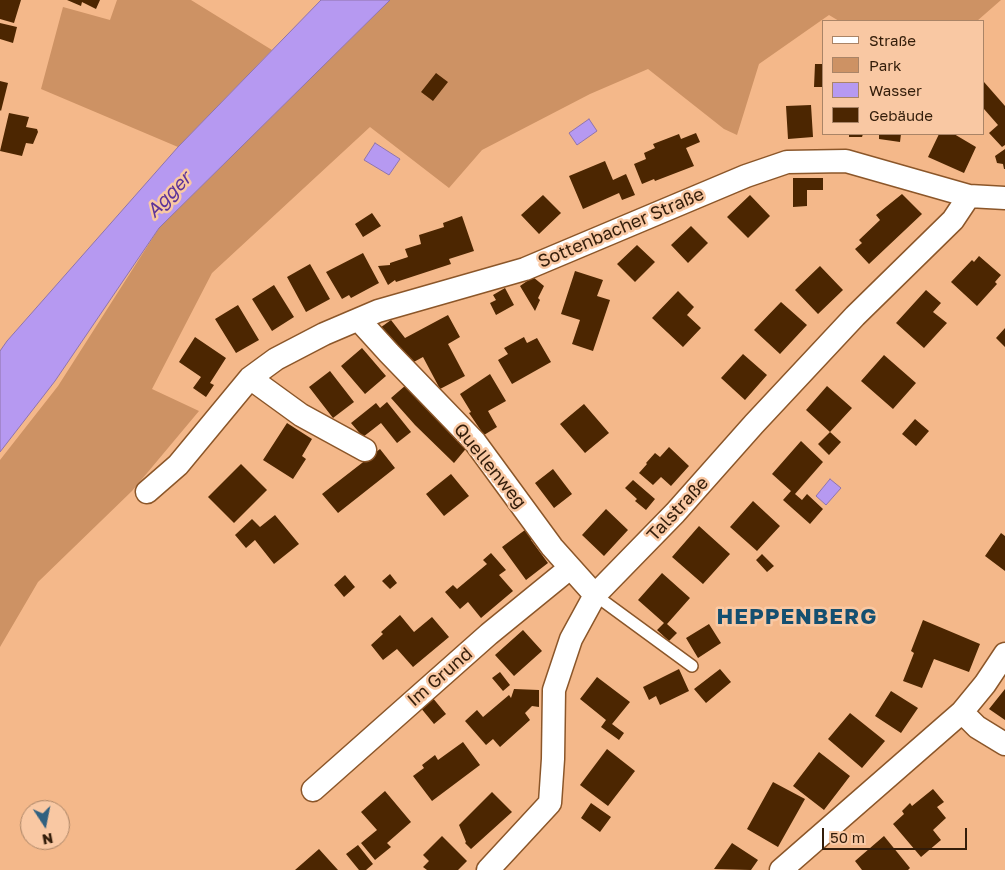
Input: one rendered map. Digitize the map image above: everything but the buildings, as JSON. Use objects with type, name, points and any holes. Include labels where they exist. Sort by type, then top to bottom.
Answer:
[{"type":"street","name":"Sottenbacher Straße","points":[[147,492],[178,465],[250,378],[276,359],[324,334],[378,311],[525,269],[732,181],[787,162],[846,161],[969,196],[1005,198]]},
{"type":"street","name":"Talstraße","points":[[488,870],[550,803],[554,690],[571,639],[595,595],[675,513],[754,424],[855,316],[953,220],[969,196]]},
{"type":"street","name":"Quellenweg","points":[[359,320],[388,353],[475,442],[552,547],[595,595]]},
{"type":"street","points":[[250,378],[301,415],[365,450]]},
{"type":"street","name":"Im Grund","points":[[313,790],[489,634],[570,568]]},
{"type":"street","points":[[781,870],[962,712],[985,684],[1005,654]]},
{"type":"street","points":[[962,712],[977,727],[1005,744]]},
{"type":"lane","points":[[595,595],[692,666]]},
{"type":"green space","points":[[117,0],[191,0],[272,50],[178,147],[41,89],[63,7],[110,20]]},
{"type":"green space","points":[[390,0],[1001,0],[978,20],[837,20],[829,15],[759,64],[737,135],[724,129],[648,69],[590,94],[482,150],[449,188],[370,127],[212,273],[152,389],[199,411],[132,491],[38,582],[0,647],[0,460],[58,386],[159,228]]},
{"type":"water","name":"Agger","points":[[321,0],[390,0],[159,228],[55,381],[0,452],[0,351],[7,341],[178,147]]},
{"type":"water","points":[[589,119],[597,131],[577,145],[569,133]]},
{"type":"water","points":[[375,143],[400,159],[389,175],[364,160]]},
{"type":"water","points":[[830,479],[841,488],[826,505],[816,496]]},
{"type":"district","name":"HEPPENBERG","points":[[797,617]]}]
